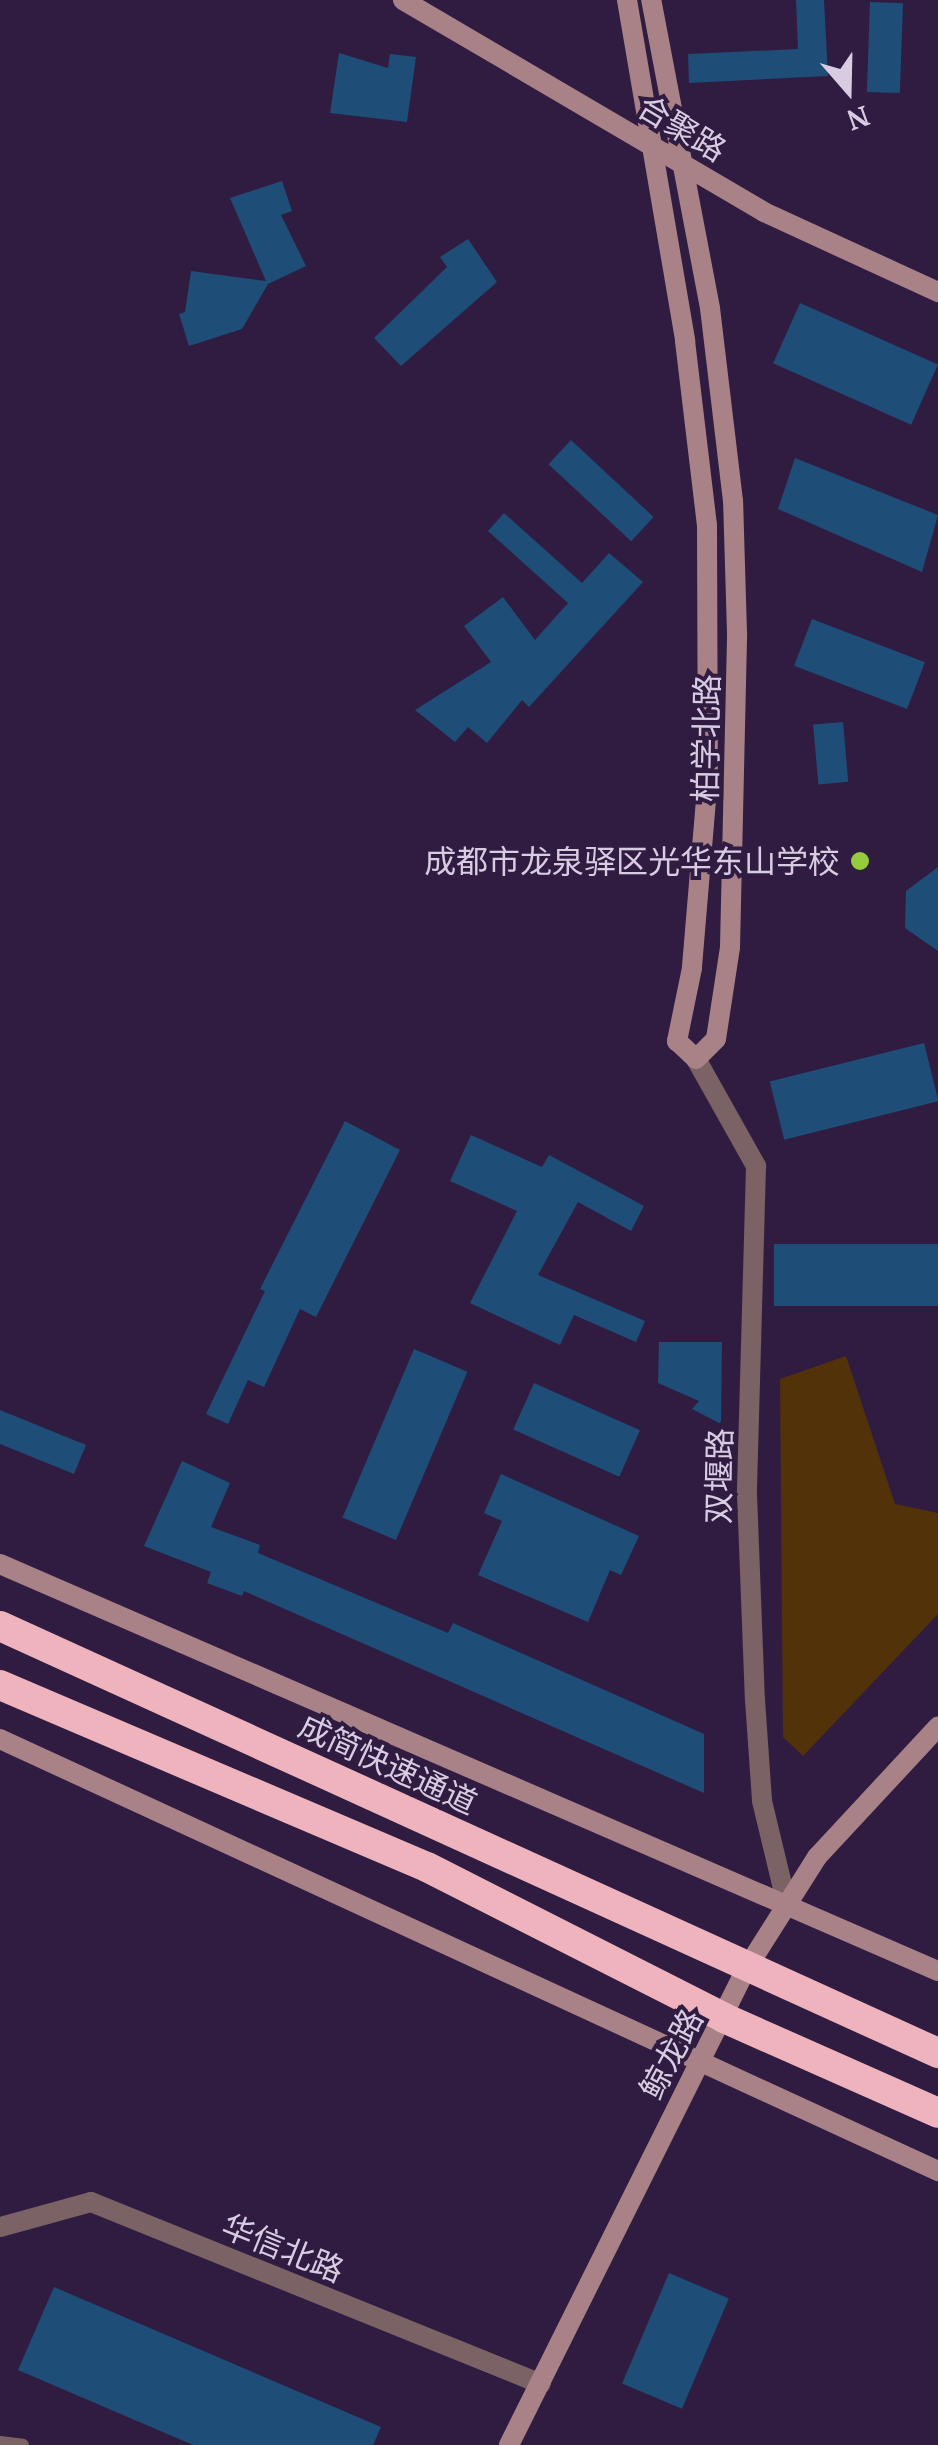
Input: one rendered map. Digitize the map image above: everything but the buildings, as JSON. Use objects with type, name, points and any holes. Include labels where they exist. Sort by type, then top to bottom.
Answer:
[{"type":"highway","name":"成简快速通道","points":[[0,1626],[745,1970],[938,2053]]},
{"type":"highway","points":[[0,1685],[428,1867],[724,2018],[938,2113]]},
{"type":"street","name":"合聚路","points":[[403,0],[764,212],[938,292]]},
{"type":"street","name":"柏学北路","points":[[627,0],[707,525],[708,776],[692,968],[677,1041],[696,1059],[716,1039],[730,947],[738,633],[720,382],[651,0]]},
{"type":"street","name":"双堰路","points":[[696,1059],[756,1166],[746,1494],[762,1801],[787,1905]]},
{"type":"street","points":[[0,1564],[938,1971]]},
{"type":"street","name":"鲸龙路","points":[[509,2445],[745,1970],[817,1858],[938,1727]]},
{"type":"street","points":[[0,1739],[938,2172]]},
{"type":"street","name":"华信北路","points":[[0,2227],[91,2202],[541,2384]]},
{"type":"lane","points":[[0,2442],[23,2445]]},
{"type":"shaded area","points":[[846,1356],[895,1504],[938,1513],[938,1614],[803,1756],[783,1737],[780,1379]]},
{"type":"place","name":"成都市龙泉驿区光华东山学校","points":[[860,861]]}]
